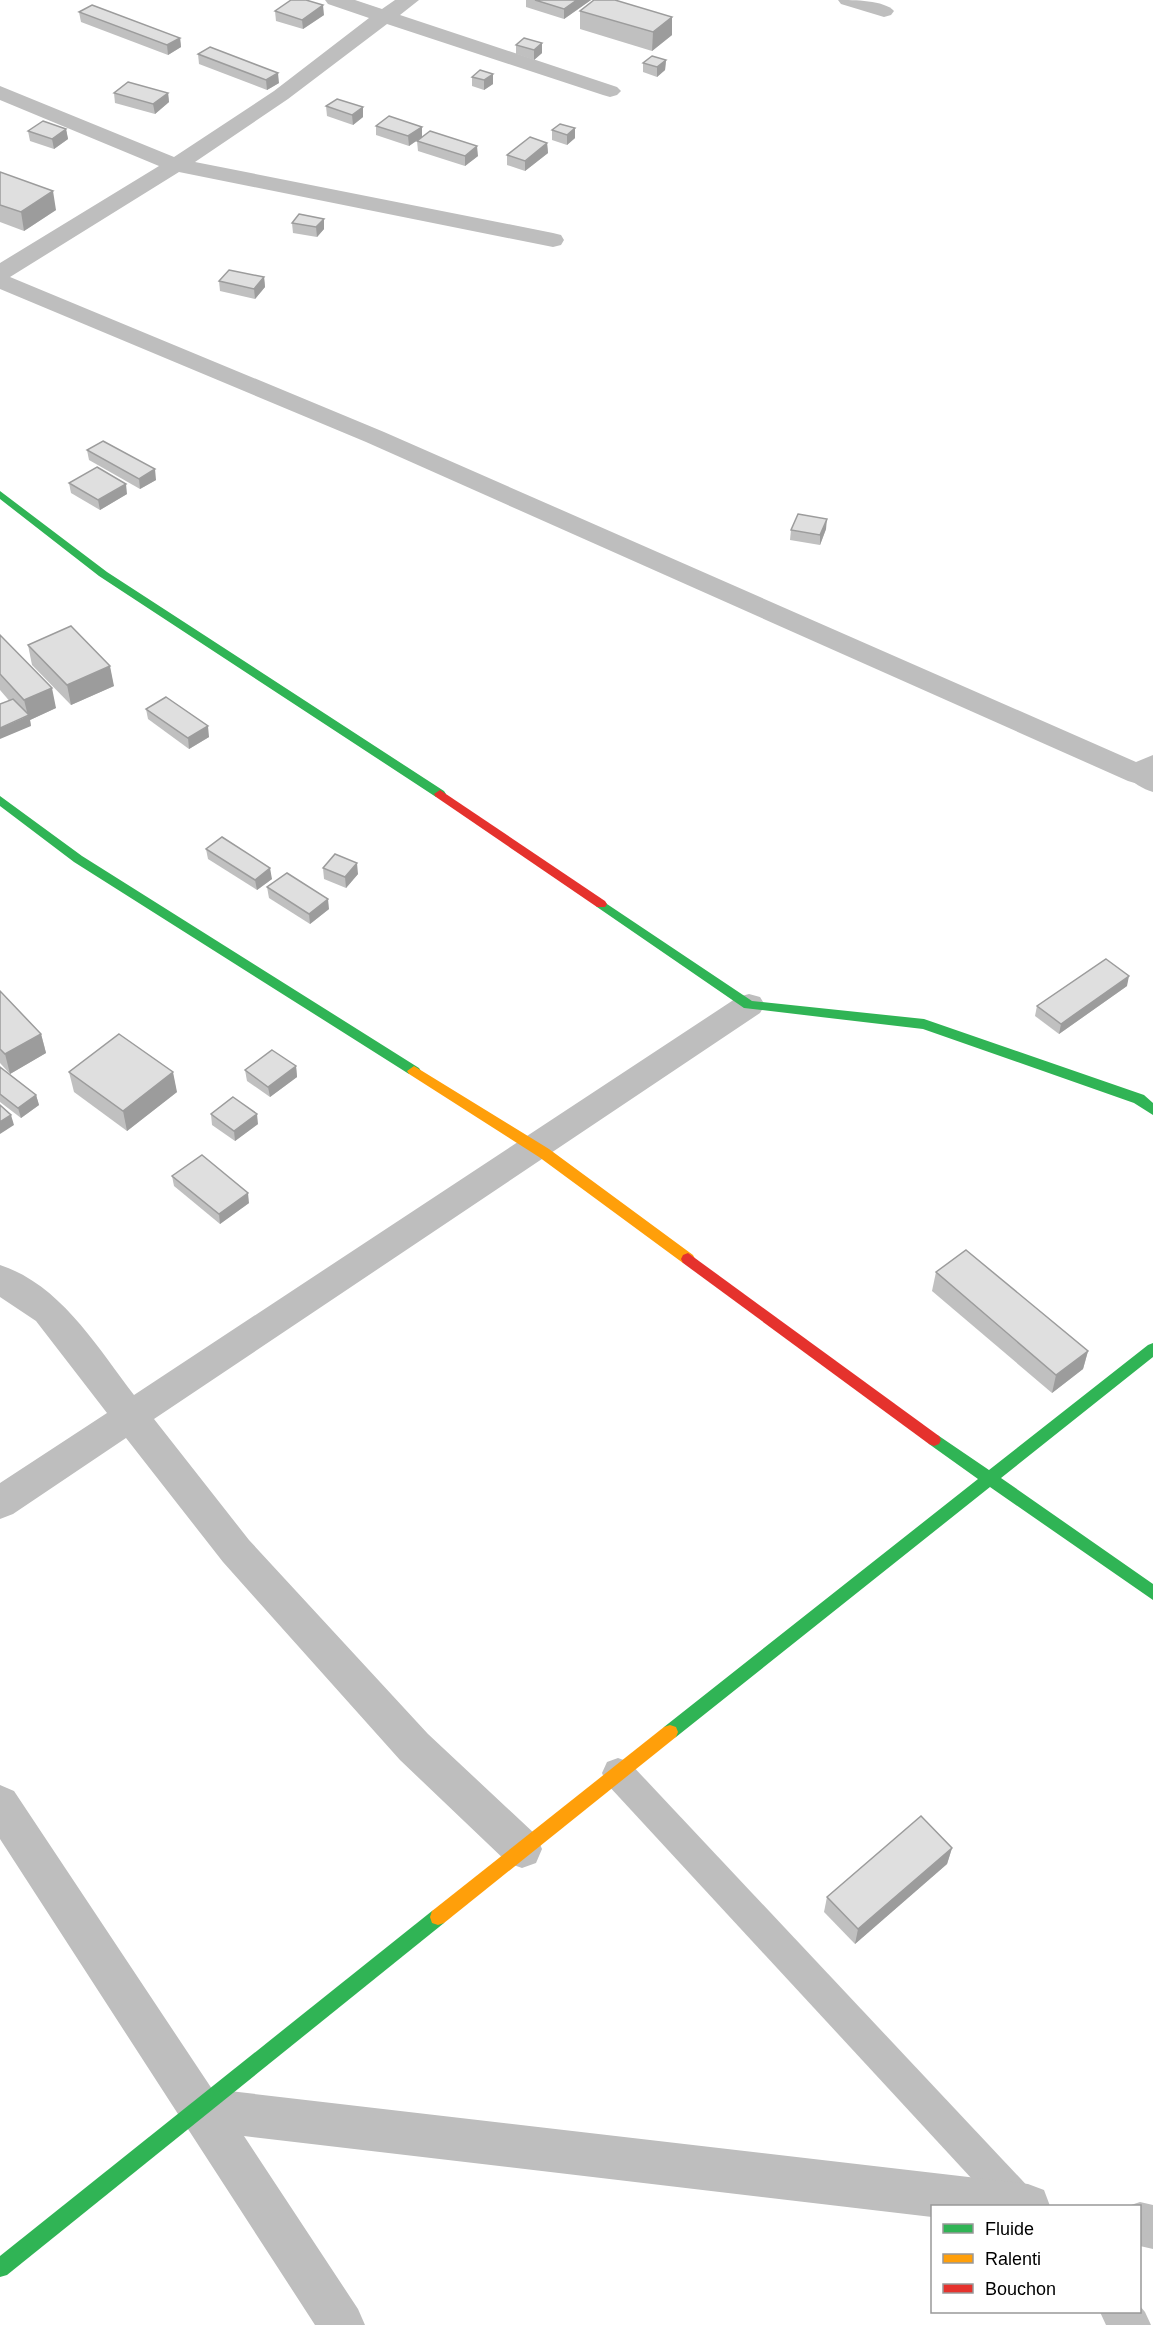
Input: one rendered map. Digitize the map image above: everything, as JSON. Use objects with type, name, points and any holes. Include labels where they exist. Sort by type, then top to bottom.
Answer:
[{"type":"street","points":[[335,0],[610,91]]},
{"type":"street","points":[[0,273],[175,165],[281,95],[384,16],[409,0]]},
{"type":"street","points":[[848,0],[884,11]]},
{"type":"street","points":[[0,92],[175,165],[553,240]]},
{"type":"street","points":[[0,281],[375,437],[1148,774]]},
{"type":"street","points":[[0,494],[103,574],[394,763],[749,1005],[924,1024],[1139,1099],[1153,1110]]},
{"type":"street","points":[[0,800],[78,859],[534,1148],[988,1479],[1153,1593]]},
{"type":"street","points":[[0,1503],[749,1005]]},
{"type":"street","points":[[0,1279],[48,1311],[236,1551],[414,1747],[522,1849]]},
{"type":"street","points":[[0,2268],[522,1849],[1153,1349]]},
{"type":"street","points":[[0,1804],[198,2109],[342,2325]]},
{"type":"street","points":[[198,2109],[1014,2205]]},
{"type":"lane","points":[[618,1773],[1022,2205]]},
{"type":"lane","points":[[1120,2313],[1132,2325]]},
{"type":"building","points":[[291,0],[306,0],[323,5],[302,20],[275,11]]},
{"type":"building","points":[[535,0],[577,0],[564,9]]},
{"type":"building","points":[[594,0],[615,0],[672,17],[653,32],[580,11]]},
{"type":"building","points":[[92,5],[180,38],[167,45],[79,12]]},
{"type":"building","points":[[524,38],[542,43],[534,50],[516,45]]},
{"type":"building","points":[[210,47],[278,73],[266,80],[198,54]]},
{"type":"building","points":[[652,56],[666,60],[657,67],[643,63]]},
{"type":"building","points":[[480,70],[493,74],[484,80],[472,77]]},
{"type":"building","points":[[128,82],[168,93],[153,104],[114,93]]},
{"type":"building","points":[[337,99],[363,107],[352,115],[326,106]]},
{"type":"building","points":[[389,116],[422,127],[408,136],[376,126]]},
{"type":"building","points":[[43,121],[66,129],[52,139],[28,131]]},
{"type":"building","points":[[560,124],[575,128],[567,135],[552,130]]},
{"type":"building","points":[[430,131],[477,146],[465,156],[417,141]]},
{"type":"building","points":[[530,137],[547,143],[525,161],[507,155]]},
{"type":"building","points":[[0,172],[53,191],[21,212],[0,205]]},
{"type":"building","points":[[299,214],[324,219],[316,227],[292,223]]},
{"type":"building","points":[[229,270],[264,277],[254,289],[219,281]]},
{"type":"building","points":[[103,441],[155,469],[139,479],[87,450]]},
{"type":"building","points":[[97,467],[126,484],[98,500],[69,483]]},
{"type":"building","points":[[798,514],[827,519],[820,535],[791,530]]},
{"type":"building","points":[[71,626],[110,666],[67,685],[28,645]]},
{"type":"building","points":[[0,635],[52,688],[24,700],[0,674]]},
{"type":"building","points":[[166,697],[208,726],[188,738],[146,709]]},
{"type":"building","points":[[13,699],[29,715],[0,728],[0,704]]},
{"type":"building","points":[[222,837],[270,868],[255,880],[206,849]]},
{"type":"building","points":[[335,854],[357,863],[345,877],[323,868]]},
{"type":"building","points":[[287,873],[328,899],[309,914],[267,887]]},
{"type":"building","points":[[1106,959],[1129,976],[1061,1024],[1037,1006]]},
{"type":"building","points":[[0,991],[41,1034],[5,1054],[0,1049]]},
{"type":"building","points":[[119,1034],[173,1072],[123,1111],[69,1072]]},
{"type":"building","points":[[272,1050],[296,1066],[268,1087],[245,1070]]},
{"type":"building","points":[[0,1067],[36,1095],[18,1108],[0,1094]]},
{"type":"building","points":[[233,1097],[257,1114],[234,1131],[211,1114]]},
{"type":"building","points":[[0,1105],[11,1115],[0,1122]]},
{"type":"building","points":[[202,1155],[248,1193],[219,1214],[172,1176]]},
{"type":"building","points":[[966,1250],[1088,1351],[1056,1375],[936,1272]]},
{"type":"building","points":[[921,1816],[952,1848],[858,1929],[827,1897]]},
{"type":"traffic: fast","points":[[0,494],[103,574],[440,794]]},
{"type":"traffic: fast","points":[[0,800],[78,859],[414,1071]]},
{"type":"traffic: fast","points":[[601,904],[749,1005],[924,1024],[1139,1099],[1153,1110]]},
{"type":"traffic: fast","points":[[670,1732],[1153,1349]]},
{"type":"traffic: fast","points":[[934,1440],[1153,1593]]},
{"type":"traffic: fast","points":[[0,2268],[438,1917]]},
{"type":"traffic: slow","points":[[414,1071],[544,1153],[688,1259]]},
{"type":"traffic: slow","points":[[438,1917],[670,1732]]},
{"type":"traffic: jam","points":[[440,794],[601,904]]},
{"type":"traffic: jam","points":[[688,1259],[934,1440]]}]
